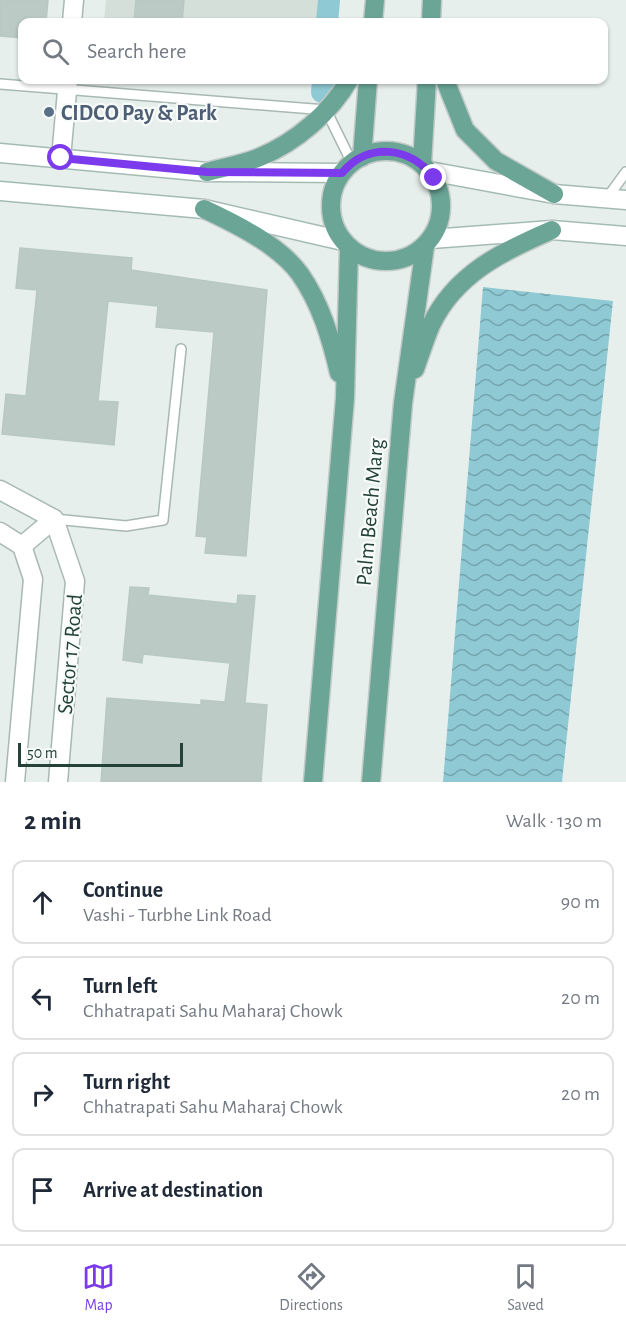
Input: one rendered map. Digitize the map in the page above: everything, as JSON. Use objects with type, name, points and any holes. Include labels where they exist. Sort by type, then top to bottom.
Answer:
[{"type":"main road","points":[[72,18],[74,0]]},
{"type":"main road","points":[[373,18],[375,0]]},
{"type":"main road","points":[[431,18],[432,0]]},
{"type":"main road","points":[[61,158],[67,84]]},
{"type":"main road","points":[[207,172],[259,158],[297,138],[326,110],[346,84]]},
{"type":"main road","points":[[346,244],[334,225],[331,207],[333,189],[352,164],[367,84]]},
{"type":"main road","points":[[0,191],[204,208],[346,244],[364,257],[374,260],[392,261],[410,256],[428,243],[439,223],[442,205],[438,187],[425,167],[427,84]]},
{"type":"main road","points":[[446,84],[465,130],[496,161],[554,194]]},
{"type":"main road","points":[[0,153],[207,172],[352,164],[375,152],[395,152],[404,154],[425,167],[554,194],[626,200]]},
{"type":"main road","points":[[204,208],[246,230],[273,248],[299,272],[315,299],[330,337],[345,398]]},
{"type":"main road","points":[[428,243],[552,230],[626,236]]},
{"type":"main road","points":[[403,403],[432,324],[450,294],[477,268],[509,249],[552,230]]},
{"type":"main road","name":"Palm Beach Marg","points":[[371,782],[403,403],[428,243]]},
{"type":"main road","name":"Palm Beach Marg","points":[[313,782],[345,398],[346,244]]},
{"type":"main road","points":[[0,490],[54,519],[22,546],[0,532]]},
{"type":"main road","name":"Sector 17 Road","points":[[54,519],[75,582],[58,782]]},
{"type":"main road","name":"Sector 17 Road","points":[[15,782],[33,579],[22,546]]},
{"type":"lane","points":[[0,84],[67,84],[326,110],[352,164]]},
{"type":"lane","points":[[607,198],[626,172]]},
{"type":"lane","points":[[54,519],[126,526],[163,520],[181,349]]},
{"type":"shaded area","points":[[106,0],[320,0],[318,18],[104,18]]},
{"type":"water","points":[[483,287],[613,301],[562,782],[443,782]]},
{"type":"building","points":[[0,0],[48,0],[46,18],[18,18],[18,38],[0,36]]},
{"type":"building","points":[[136,0],[184,0],[182,18],[134,18]]},
{"type":"building","points":[[20,248],[132,258],[131,270],[267,290],[246,556],[205,553],[207,537],[196,536],[214,332],[156,327],[158,306],[108,301],[98,401],[118,402],[114,445],[2,434],[6,394],[26,396],[37,290],[16,288]]},
{"type":"building","points":[[130,587],[149,588],[148,595],[237,604],[238,595],[255,596],[245,703],[267,705],[261,782],[101,782],[107,698],[201,705],[201,700],[225,702],[230,663],[143,654],[142,663],[123,660]]},
{"type":"waterway","points":[[327,18],[329,0]]},
{"type":"waterway","points":[[322,92],[323,84]]},
{"type":"place","name":"CIDCO Pay & Park","points":[[49,112]]},
{"type":"route","points":[[61,158],[207,172],[342,173],[362,157],[385,151],[414,158],[434,178]]}]
